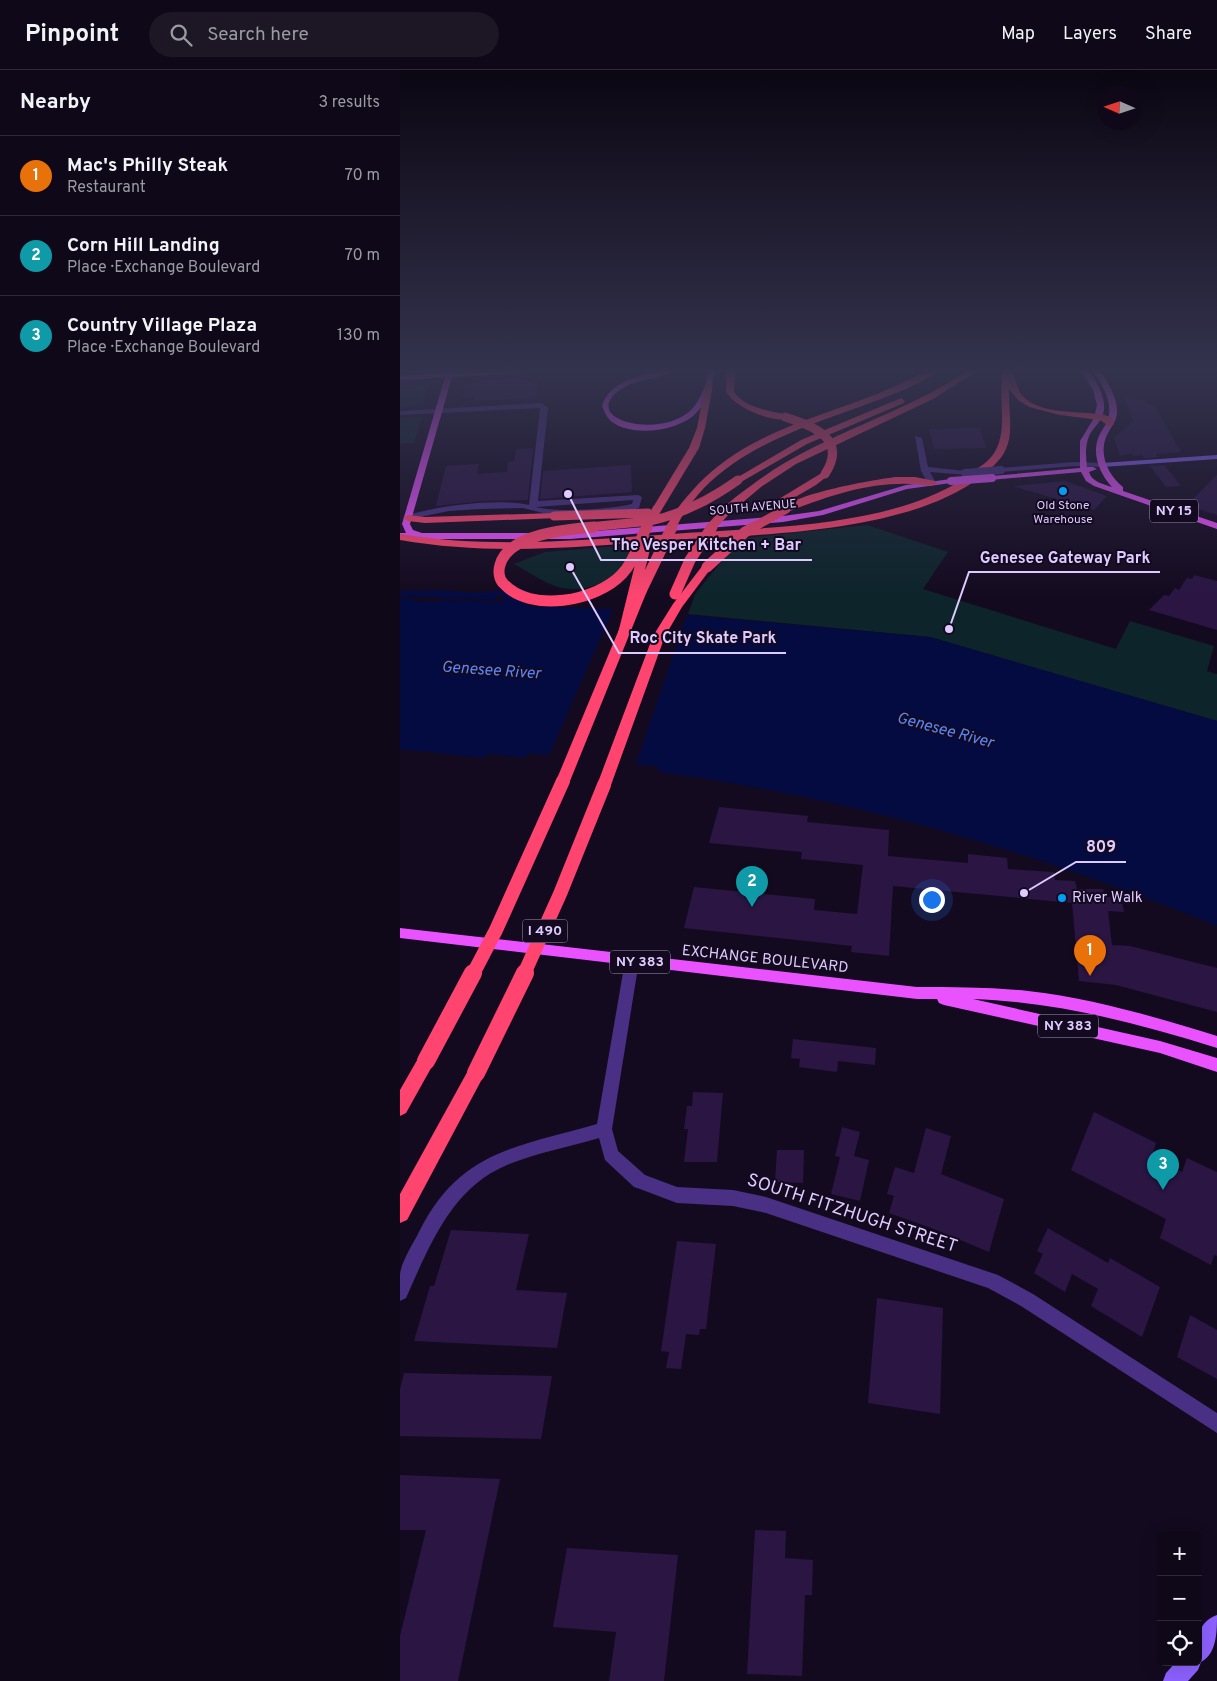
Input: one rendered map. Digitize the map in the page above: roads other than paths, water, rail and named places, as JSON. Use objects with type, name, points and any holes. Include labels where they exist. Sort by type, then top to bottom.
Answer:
[{"type":"highway","points":[[694,446],[686,464],[657,509],[654,515],[650,522],[647,528],[644,532],[625,572],[616,581],[601,590],[570,599],[544,600],[513,592],[501,580],[499,567],[506,555],[518,544],[532,538],[555,532],[641,523],[648,522],[654,521],[672,516],[701,505],[738,480]]},
{"type":"highway","name":"I 490","points":[[400,1107],[483,955],[518,882],[650,570],[677,516],[706,480],[756,446]]},
{"type":"highway","points":[[404,518],[425,520],[620,515],[665,510],[699,501],[797,446]]},
{"type":"highway","name":"I 490","points":[[400,1213],[476,1073],[518,990],[563,889],[678,585],[701,539],[725,512],[758,484],[792,462],[826,446]]},
{"type":"highway","points":[[659,636],[681,600],[738,530],[769,508],[825,474],[831,466],[834,451],[832,446]]},
{"type":"highway","points":[[400,537],[454,544],[519,547],[571,546],[830,524],[868,518],[900,510],[940,496],[987,467],[998,455],[1002,446]]},
{"type":"highway","points":[[707,567],[745,532],[786,509],[828,494],[865,485],[910,480],[932,483]]},
{"type":"highway","points":[[624,632],[638,572],[657,509]]},
{"type":"main road","points":[[425,536],[409,532],[404,518],[427,446]]},
{"type":"main road","points":[[1084,446],[1085,468]]},
{"type":"main road","points":[[1101,446],[1102,465]]},
{"type":"main road","name":"SOUTH AVENUE","points":[[400,537],[570,536],[783,519],[812,515],[895,490],[932,483],[1102,465],[1217,457]]},
{"type":"main road","name":"NY 15","points":[[1102,465],[1108,480],[1132,496]]},
{"type":"main road","name":"NY 15","points":[[1085,468],[1088,479],[1095,484],[1217,526]]},
{"type":"main road","name":"EXCHANGE BOULEVARD","points":[[400,933],[917,993],[988,994],[1049,1000],[1139,1019],[1217,1042]]},
{"type":"main road","name":"EXCHANGE BOULEVARD","points":[[917,993],[1138,1042],[1217,1065]]},
{"type":"main road","points":[[1202,1646],[1217,1625]]},
{"type":"main road","points":[[1174,1681],[1187,1666]]},
{"type":"street","points":[[533,506],[540,446]]},
{"type":"street","points":[[920,446],[925,469],[932,483]]},
{"type":"street","name":"SOUTH AVENUE","points":[[925,469],[965,473],[1085,468]]},
{"type":"street","points":[[404,518],[428,511],[498,506],[533,506],[638,497],[638,503],[634,507],[618,509],[568,512],[542,511],[533,506]]},
{"type":"street","name":"SOUTH FITZHUGH STREET","points":[[632,961],[604,1129],[611,1155],[640,1181],[677,1195],[733,1198],[766,1205],[992,1281],[1027,1300],[1217,1424]]},
{"type":"street","points":[[400,1292],[438,1214],[456,1190],[469,1178],[494,1162],[505,1158],[604,1129]]},
{"type":"water","name":"Genesee River","points":[[520,588],[527,590],[523,603],[529,606],[633,610],[930,637],[1217,721],[1217,926],[1081,874],[1012,852],[943,831],[803,797],[659,772],[657,766],[574,760],[530,753],[524,758],[488,754],[483,758],[400,749],[400,598],[414,598],[412,601],[439,602],[441,600],[504,602],[505,600],[501,600],[503,595],[498,595],[496,600],[400,596],[400,591],[439,590],[476,593]]},
{"type":"place","name":"Old Stone Warehouse","points":[[1063,491]]},
{"type":"place","name":"The Vesper Kitchen + Bar","points":[[568,494]]},
{"type":"place","name":"Roc City Skate Park","points":[[570,567]]},
{"type":"place","name":"Genesee Gateway Park","points":[[949,629]]},
{"type":"place","name":"809","points":[[1024,893]]},
{"type":"place","name":"River Walk","points":[[1062,898]]},
{"type":"place","name":"Corn Hill Landing","points":[[752,907]]},
{"type":"place","name":"Mac's Philly Steak","points":[[1090,976]]},
{"type":"place","name":"Country Village Plaza","points":[[1163,1190]]}]
